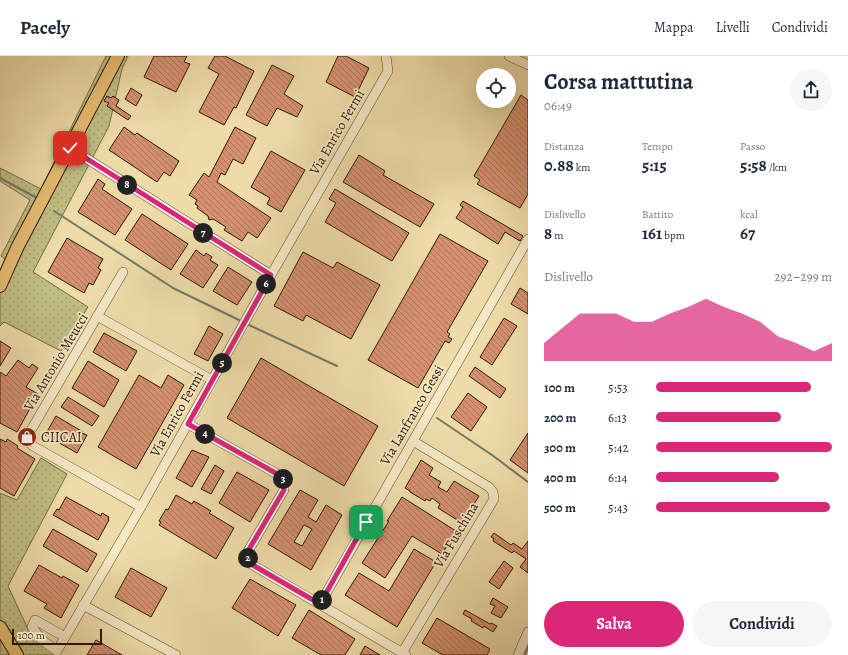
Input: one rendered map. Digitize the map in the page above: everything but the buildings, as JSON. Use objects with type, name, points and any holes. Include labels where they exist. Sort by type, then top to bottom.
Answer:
[{"type":"main road","points":[[0,286],[18,246],[118,56]]},
{"type":"main road","points":[[0,627],[17,655]]},
{"type":"street","name":"Via Enrico Fermi","points":[[65,637],[141,507],[271,275],[388,71],[386,56]]},
{"type":"street","points":[[509,56],[528,65]]},
{"type":"street","points":[[70,148],[271,275]]},
{"type":"street","name":"Via Lanfranco Gessi","points":[[320,604],[528,239]]},
{"type":"street","points":[[97,316],[123,272]]},
{"type":"street","name":"Via Antonio Meucci","points":[[141,507],[33,446],[29,442],[28,435],[97,316],[212,380]]},
{"type":"street","points":[[188,424],[279,475],[284,482],[284,490],[248,551],[249,560],[255,567],[404,654]]},
{"type":"street","name":"Via Fuschina","points":[[404,654],[494,499],[493,492],[489,487],[413,441]]},
{"type":"street","points":[[84,605],[176,655]]},
{"type":"street","points":[[518,655],[528,632]]},
{"type":"shaded area","points":[[106,56],[128,56],[122,69],[109,126],[33,272],[88,307],[61,351],[4,322],[0,326],[0,271],[5,259],[1,256],[30,200],[0,181],[0,168],[41,189]]},
{"type":"shaded area","points":[[41,458],[67,474],[8,586],[28,629],[56,655],[0,655],[0,493],[17,500]]},
{"type":"waterway","points":[[0,178],[37,198]]},
{"type":"waterway","points":[[54,211],[173,288],[239,320]]},
{"type":"waterway","points":[[249,325],[337,366]]},
{"type":"waterway","points":[[437,418],[492,455],[528,482]]},
{"type":"waterway","points":[[525,655],[528,647]]},
{"type":"place","name":"CIICAI","points":[[27,437]]},
{"type":"route","points":[[70,148],[271,275],[188,424],[279,475],[284,482],[284,490],[250,546],[248,556],[251,564],[320,604],[366,522]]}]
